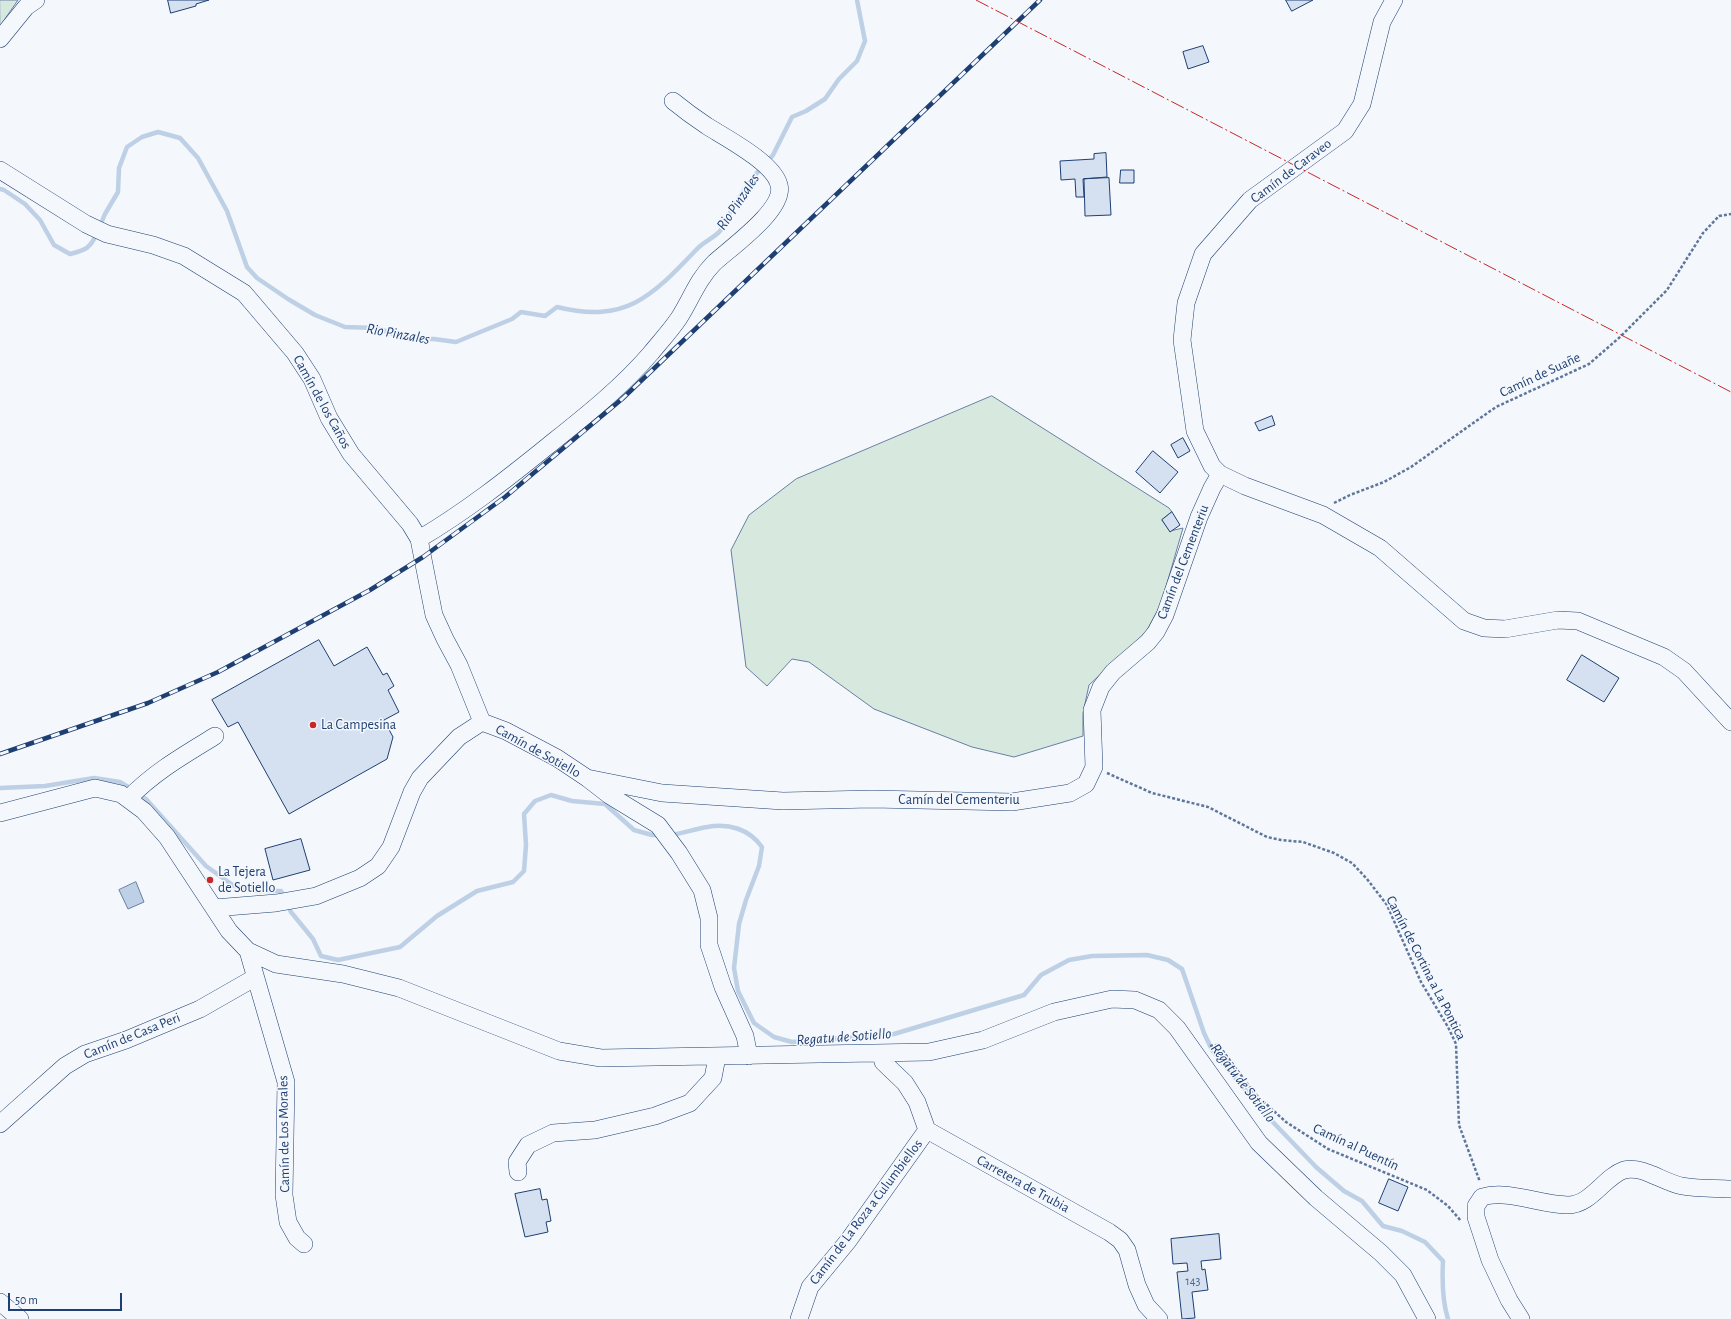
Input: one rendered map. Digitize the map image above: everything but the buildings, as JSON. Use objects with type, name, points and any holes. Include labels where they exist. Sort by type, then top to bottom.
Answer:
[{"type":"street","points":[[0,38],[26,7],[36,0]]},
{"type":"street","name":"Camín de Caraveo","points":[[1220,474],[1212,466],[1195,431],[1182,340],[1186,303],[1203,254],[1250,200],[1345,131],[1362,104],[1382,22],[1394,0]]},
{"type":"street","points":[[419,538],[469,507],[508,478],[577,423],[633,373],[679,318],[700,280],[714,263],[744,238],[767,215],[778,199],[780,186],[772,172],[756,158],[672,101]]},
{"type":"street","name":"Camín de los Caños","points":[[0,170],[86,224],[107,234],[153,245],[184,256],[244,293],[295,353],[312,379],[329,418],[351,454],[410,524],[419,538],[434,615],[459,665],[482,722]]},
{"type":"street","points":[[1220,474],[1245,486],[1323,515],[1380,548],[1464,621],[1484,628],[1505,629],[1558,620],[1578,621],[1664,656],[1684,671],[1731,722]]},
{"type":"street","name":"Camín del Cementeriu","points":[[587,778],[662,793],[783,801],[872,799],[1012,802],[1070,792],[1086,784],[1094,767],[1092,710],[1101,686],[1113,672],[1148,642],[1156,632],[1165,615],[1199,518],[1220,474]]},
{"type":"street","name":"Camín de Sotiello","points":[[214,908],[283,902],[316,896],[360,878],[378,866],[391,847],[412,792],[420,778],[459,737],[482,722],[506,731],[557,758],[587,778],[609,796],[658,825],[679,853],[702,890],[709,918],[709,946],[723,987],[745,1036],[749,1056]]},
{"type":"street","points":[[128,799],[164,767],[215,736]]},
{"type":"street","points":[[0,813],[95,788],[121,794],[144,811],[167,838],[229,931],[248,951],[276,964],[343,974],[399,988],[559,1051],[601,1058],[929,1052],[983,1040],[1054,1012],[1112,999],[1135,1000],[1159,1010],[1177,1028],[1259,1143],[1316,1198],[1381,1253],[1404,1275],[1427,1319]]},
{"type":"street","name":"Camín de Los Morales","points":[[248,951],[286,1082],[284,1195],[288,1222],[297,1238],[304,1244]]},
{"type":"street","name":"Camín de Casa Peri","points":[[0,1124],[65,1066],[85,1054],[126,1040],[200,1008],[249,981],[256,979]]},
{"type":"street","points":[[881,1053],[883,1062],[905,1083],[917,1102],[928,1130]]},
{"type":"street","points":[[518,1172],[517,1162],[528,1145],[553,1133],[595,1130],[655,1116],[690,1103],[713,1078],[717,1056]]},
{"type":"street","name":"Camín de La Roza a Culumbiellos","points":[[799,1319],[810,1288],[848,1241],[928,1130]]},
{"type":"street","name":"Carretera de Trubia","points":[[928,1130],[1109,1232],[1120,1240],[1127,1250],[1137,1285],[1146,1304],[1159,1319]]},
{"type":"street","points":[[1521,1319],[1509,1300],[1490,1260],[1476,1217],[1476,1206],[1482,1197],[1491,1194],[1511,1196],[1549,1204],[1571,1205],[1591,1196],[1609,1180],[1625,1170],[1642,1170],[1682,1186],[1731,1189]]},
{"type":"street","points":[[0,1302],[20,1319]]},
{"type":"path","name":"Camín de Suañe","points":[[1323,515],[1329,506],[1350,495],[1384,482],[1411,467],[1496,407],[1589,364],[1620,337],[1667,290],[1703,233],[1719,216],[1731,214]]},
{"type":"path","name":"Camín de Cortina a La Pontica","points":[[1094,767],[1152,793],[1208,807],[1267,837],[1303,842],[1334,853],[1352,863],[1367,879],[1386,905],[1420,982],[1448,1027],[1456,1044],[1459,1125],[1482,1186],[1482,1197]]},
{"type":"path","name":"Camín al Puentín","points":[[1217,1045],[1255,1094],[1286,1122],[1307,1137],[1328,1149],[1427,1190],[1448,1206],[1462,1223]]},
{"type":"shaded area","points":[[0,0],[18,0],[0,26]]},
{"type":"shaded area","points":[[992,396],[1169,508],[1172,512],[1162,520],[1170,531],[1183,528],[1161,604],[1146,632],[1089,685],[1083,713],[1083,736],[1014,757],[972,747],[874,709],[809,662],[792,659],[767,686],[746,667],[731,550],[749,515],[796,479]]},
{"type":"water","points":[[136,882],[144,902],[128,909],[119,890]]},
{"type":"waterway","name":"Rio Pinzales","points":[[767,162],[773,155],[792,117],[806,111],[825,99],[839,79],[857,61],[865,41],[857,0]]},
{"type":"waterway","name":"Rio Pinzales","points":[[100,226],[118,192],[119,168],[127,147],[142,137],[158,132],[180,138],[198,158],[227,211],[247,267],[257,278],[315,315],[345,327],[376,328],[409,339],[434,339],[456,342],[512,319],[521,312],[545,316],[557,307],[581,311],[602,312],[620,309],[636,302],[651,293],[699,247],[720,231],[742,193],[762,167]]},
{"type":"waterway","name":"Rio Pinzales","points":[[0,189],[4,190],[25,204],[40,220],[54,245],[70,254],[89,246],[97,233]]},
{"type":"waterway","name":"Regatu de Sotiello","points":[[0,788],[45,786],[94,778],[120,782],[133,790]]},
{"type":"waterway","name":"Regatu de Sotiello","points":[[139,794],[146,799],[206,866],[234,886],[257,891],[281,891],[284,898]]},
{"type":"waterway","name":"Regatu de Sotiello","points":[[287,904],[291,912],[313,939],[321,956],[338,960],[400,947],[437,916],[477,891],[513,882],[524,871],[526,845],[524,814],[535,801],[551,795],[572,801],[605,804],[634,830],[652,835],[660,835]]},
{"type":"waterway","name":"Regatu de Sotiello","points":[[670,835],[707,827],[731,827],[745,832],[762,847],[759,866],[746,900],[739,924],[734,968],[738,991],[754,1023],[774,1037],[792,1042],[894,1034],[1024,995],[1041,975],[1069,960],[1092,956],[1147,955],[1168,960],[1182,969],[1204,1033],[1212,1050],[1269,1118],[1316,1167],[1344,1191],[1362,1201],[1383,1226],[1402,1231],[1425,1242],[1443,1261],[1443,1290],[1448,1319]]},
{"type":"railway","points":[[0,754],[148,703],[218,672],[370,590],[423,557],[505,497],[622,399],[1040,0]]},
{"type":"power","points":[[976,0],[1731,392]]},
{"type":"place","name":"La Campesina","points":[[313,725]]},
{"type":"place","name":"La Tejera de Sotiello","points":[[210,880]]}]
